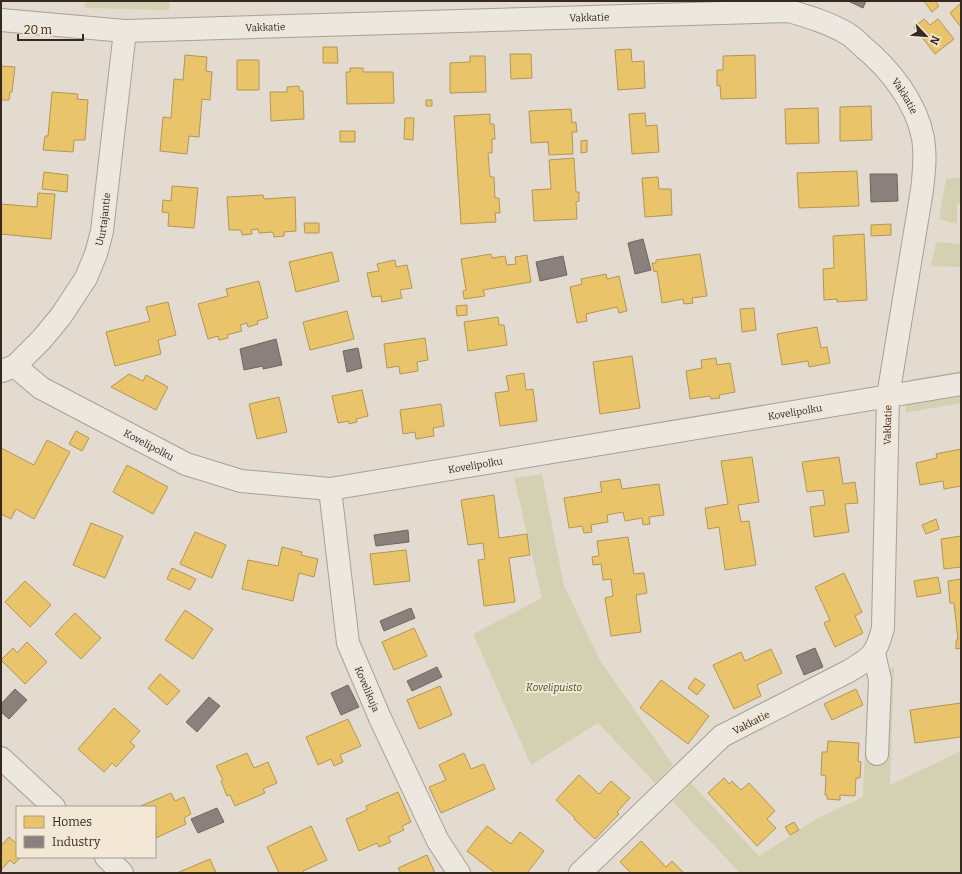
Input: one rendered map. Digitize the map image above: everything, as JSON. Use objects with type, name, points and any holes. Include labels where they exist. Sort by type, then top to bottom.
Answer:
[{"type":"street","name":"Vakkatie","points":[[1,20],[125,31],[789,11],[819,20],[849,34],[877,57],[895,79],[911,104],[918,120],[923,139],[925,161],[922,190],[888,396],[883,628],[879,642],[874,653],[864,662],[849,671],[722,736],[580,873]]},
{"type":"street","name":"Uurtajantie","points":[[8,369],[42,339],[61,316],[86,278],[96,254],[102,230],[125,31]]},
{"type":"street","name":"Kovelipolku","points":[[8,369],[41,388],[186,464],[241,481],[330,489],[961,384]]},
{"type":"street","name":"Kovelikuja","points":[[330,489],[348,644],[380,718],[438,841],[459,873]]},
{"type":"street","points":[[874,653],[880,680],[877,754]]},
{"type":"street","points":[[1,758],[53,806]]},
{"type":"street","points":[[107,858],[122,873]]},
{"type":"green space","points":[[85,1],[170,1],[169,10],[85,8]]},
{"type":"green space","points":[[961,177],[961,203],[957,204],[957,224],[939,219],[946,179]]},
{"type":"green space","points":[[936,242],[961,244],[961,267],[931,266]]},
{"type":"green space","points":[[961,371],[961,403],[905,413],[912,379]]},
{"type":"green space","name":"Kovelipuisto","points":[[542,474],[564,586],[601,662],[673,765],[655,783],[598,723],[531,765],[473,634],[542,598],[514,478]]},
{"type":"green space","points":[[894,667],[890,785],[961,751],[961,873],[740,873],[673,802],[691,783],[759,856],[818,818],[863,797],[868,679]]},
{"type":"building: Homes","points":[[924,1],[935,1],[939,6],[932,12]]},
{"type":"building: Homes","points":[[960,4],[961,5],[961,27],[950,13]]},
{"type":"building: Homes","points":[[924,19],[930,25],[938,19],[954,39],[935,54],[914,27]]},
{"type":"building: Homes","points":[[323,47],[337,47],[338,63],[323,63]]},
{"type":"building: Homes","points":[[631,49],[632,62],[644,61],[645,88],[618,90],[615,50]]},
{"type":"building: Homes","points":[[510,54],[531,54],[532,78],[511,79]]},
{"type":"building: Homes","points":[[185,55],[207,57],[206,71],[212,72],[210,100],[202,99],[199,137],[189,136],[187,154],[160,151],[163,117],[171,118],[174,79],[183,80]]},
{"type":"building: Homes","points":[[755,55],[756,98],[721,99],[720,85],[717,86],[717,70],[723,70],[723,56]]},
{"type":"building: Homes","points":[[470,56],[485,56],[486,92],[450,93],[450,63],[470,62]]},
{"type":"building: Homes","points":[[237,60],[259,60],[259,90],[237,90]]},
{"type":"building: Homes","points":[[1,66],[15,67],[12,92],[10,92],[9,100],[1,100]]},
{"type":"building: Homes","points":[[350,68],[363,68],[363,72],[393,72],[394,103],[347,104],[346,72],[350,72]]},
{"type":"building: Homes","points":[[299,86],[300,91],[303,91],[304,119],[271,121],[270,92],[287,92],[287,87]]},
{"type":"building: Homes","points":[[52,92],[78,94],[77,99],[88,100],[85,140],[74,140],[73,152],[43,150],[45,136],[48,136]]},
{"type":"building: Homes","points":[[426,100],[432,100],[432,106],[426,106]]},
{"type":"building: Homes","points":[[871,106],[872,140],[840,141],[840,107]]},
{"type":"building: Homes","points":[[818,108],[819,143],[786,144],[785,109]]},
{"type":"building: Homes","points":[[571,109],[572,123],[576,122],[577,132],[572,132],[573,154],[549,155],[548,142],[531,143],[529,111]]},
{"type":"building: Homes","points":[[645,113],[646,126],[657,125],[659,152],[632,154],[629,114]]},
{"type":"building: Homes","points":[[490,114],[490,124],[494,124],[495,139],[492,139],[492,153],[488,153],[490,177],[494,177],[495,198],[499,198],[500,213],[495,213],[496,222],[461,224],[454,116]]},
{"type":"building: Homes","points":[[405,118],[414,118],[413,140],[404,139]]},
{"type":"building: Homes","points":[[340,131],[355,131],[355,142],[340,142]]},
{"type":"building: Homes","points":[[587,140],[587,152],[581,153],[581,141]]},
{"type":"building: Homes","points":[[574,158],[576,192],[579,192],[579,201],[576,202],[577,219],[534,221],[532,190],[551,189],[549,160]]},
{"type":"building: Homes","points":[[857,171],[859,206],[799,208],[797,173]]},
{"type":"building: Homes","points":[[44,172],[68,175],[67,192],[42,189]]},
{"type":"building: Homes","points":[[658,177],[659,189],[671,189],[672,215],[645,217],[642,178]]},
{"type":"building: Homes","points":[[172,186],[198,188],[194,228],[168,226],[169,213],[162,212],[163,200],[171,201]]},
{"type":"building: Homes","points":[[38,193],[55,194],[51,239],[1,234],[1,204],[37,207]]},
{"type":"building: Homes","points":[[263,195],[264,199],[295,197],[296,231],[284,232],[284,236],[274,237],[273,232],[259,233],[258,229],[251,230],[252,234],[242,235],[241,230],[229,230],[227,197]]},
{"type":"building: Homes","points":[[304,223],[319,223],[319,233],[305,233]]},
{"type":"building: Homes","points":[[891,224],[891,235],[871,236],[871,225]]},
{"type":"building: Homes","points":[[864,234],[867,300],[837,302],[837,299],[824,300],[823,269],[834,268],[833,236]]},
{"type":"building: Homes","points":[[332,252],[339,281],[296,292],[289,262]]},
{"type":"building: Homes","points":[[491,254],[492,258],[505,256],[507,265],[516,264],[515,257],[527,255],[531,282],[483,290],[485,296],[464,299],[463,291],[466,290],[461,259]]},
{"type":"building: Homes","points":[[700,254],[707,296],[692,298],[693,303],[684,304],[683,299],[662,303],[657,271],[654,272],[652,263],[656,263],[656,260]]},
{"type":"building: Homes","points":[[395,260],[396,267],[407,265],[412,288],[400,290],[402,298],[382,302],[381,296],[372,297],[367,273],[379,271],[377,264]]},
{"type":"building: Homes","points":[[606,274],[607,279],[619,276],[627,311],[619,313],[617,307],[586,314],[587,321],[577,323],[570,287],[582,284],[581,279]]},
{"type":"building: Homes","points":[[259,281],[268,318],[257,321],[258,324],[248,327],[247,323],[240,325],[242,331],[227,335],[228,338],[219,340],[218,336],[208,339],[198,304],[228,296],[226,289]]},
{"type":"building: Homes","points":[[168,302],[176,335],[158,340],[161,354],[115,366],[106,332],[150,321],[146,307]]},
{"type":"building: Homes","points":[[467,305],[467,315],[457,316],[456,306]]},
{"type":"building: Homes","points":[[754,308],[756,330],[742,332],[740,309]]},
{"type":"building: Homes","points":[[347,311],[354,339],[310,350],[303,322]]},
{"type":"building: Homes","points":[[498,317],[499,325],[504,325],[507,345],[468,351],[464,322]]},
{"type":"building: Homes","points":[[817,327],[821,348],[827,347],[830,363],[809,367],[808,361],[782,365],[777,334]]},
{"type":"building: Homes","points":[[425,338],[428,360],[417,362],[418,371],[400,374],[399,366],[387,368],[384,344]]},
{"type":"building: Homes","points":[[632,356],[640,408],[600,414],[593,362]]},
{"type":"building: Homes","points":[[716,358],[717,365],[730,363],[735,392],[719,395],[720,398],[711,399],[710,396],[690,399],[686,371],[702,368],[701,360]]},
{"type":"building: Homes","points":[[524,373],[526,390],[533,389],[537,421],[500,426],[495,393],[509,391],[506,376]]},
{"type":"building: Homes","points":[[129,374],[143,381],[146,375],[168,387],[156,410],[111,387]]},
{"type":"building: Homes","points":[[362,390],[368,416],[356,419],[357,422],[349,424],[349,421],[338,423],[332,396]]},
{"type":"building: Homes","points":[[279,397],[287,432],[257,439],[249,404]]},
{"type":"building: Homes","points":[[441,404],[444,426],[433,428],[434,436],[416,439],[415,432],[403,434],[400,410]]},
{"type":"building: Homes","points":[[76,431],[89,438],[82,451],[69,444]]},
{"type":"building: Homes","points":[[47,440],[70,452],[34,519],[16,509],[11,519],[1,514],[1,448],[34,465]]},
{"type":"building: Homes","points":[[961,449],[961,486],[944,489],[943,481],[920,485],[916,463],[937,458],[936,454]]},
{"type":"building: Homes","points":[[752,457],[759,502],[738,505],[741,522],[749,521],[756,565],[725,570],[719,527],[708,529],[705,508],[728,504],[721,461]]},
{"type":"building: Homes","points":[[839,457],[843,484],[855,482],[858,503],[845,504],[849,532],[814,537],[810,507],[825,505],[823,490],[807,492],[802,462]]},
{"type":"building: Homes","points":[[127,465],[168,487],[153,514],[113,492]]},
{"type":"building: Homes","points":[[620,479],[622,489],[659,484],[664,515],[649,517],[650,524],[643,525],[642,518],[625,521],[623,512],[607,515],[608,522],[591,525],[592,532],[584,533],[582,526],[569,528],[564,498],[602,492],[600,482]]},
{"type":"building: Homes","points":[[494,495],[499,538],[527,534],[530,555],[509,558],[515,602],[484,606],[478,560],[485,559],[483,543],[468,545],[461,500]]},
{"type":"building: Homes","points":[[936,519],[939,529],[926,534],[922,525]]},
{"type":"building: Homes","points":[[91,523],[123,536],[105,578],[73,565]]},
{"type":"building: Homes","points":[[195,532],[226,545],[212,578],[180,564]]},
{"type":"building: Homes","points":[[961,536],[961,567],[944,569],[941,539]]},
{"type":"building: Homes","points":[[628,537],[634,574],[644,573],[647,593],[636,595],[641,632],[611,636],[605,598],[613,596],[611,579],[603,580],[601,564],[593,565],[592,557],[599,556],[597,541]]},
{"type":"building: Homes","points":[[282,547],[302,552],[301,555],[318,559],[314,577],[299,573],[293,601],[242,589],[248,560],[278,566]]},
{"type":"building: Homes","points":[[406,550],[410,581],[374,585],[370,554]]},
{"type":"building: Homes","points":[[172,568],[196,579],[190,590],[167,579]]},
{"type":"building: Homes","points":[[844,573],[862,612],[855,616],[863,633],[835,647],[824,623],[830,620],[815,587]]},
{"type":"building: Homes","points":[[938,577],[941,593],[917,597],[914,581]]},
{"type":"building: Homes","points":[[961,579],[961,648],[956,649],[956,640],[958,640],[954,603],[950,603],[948,581]]},
{"type":"building: Homes","points":[[25,581],[51,605],[30,627],[5,602]]},
{"type":"building: Homes","points":[[185,610],[213,629],[193,659],[165,640]]},
{"type":"building: Homes","points":[[75,613],[101,638],[81,659],[55,634]]},
{"type":"building: Homes","points":[[414,628],[427,656],[394,670],[382,642]]},
{"type":"building: Homes","points":[[27,642],[47,662],[25,684],[1,660],[13,648],[17,653]]},
{"type":"building: Homes","points":[[771,649],[782,673],[757,685],[761,696],[734,709],[713,665],[741,652],[745,661]]},
{"type":"building: Homes","points":[[160,674],[180,691],[167,705],[148,688]]},
{"type":"building: Homes","points":[[695,678],[705,685],[697,695],[688,688]]},
{"type":"building: Homes","points":[[661,680],[709,716],[688,744],[640,708]]},
{"type":"building: Homes","points":[[440,686],[452,715],[419,729],[407,700]]},
{"type":"building: Homes","points":[[856,689],[863,705],[832,720],[824,704]]},
{"type":"building: Homes","points":[[961,703],[961,737],[915,743],[910,710]]},
{"type":"building: Homes","points":[[114,708],[140,731],[130,742],[135,746],[116,767],[112,763],[104,772],[78,749]]},
{"type":"building: Homes","points":[[348,719],[361,746],[340,755],[343,762],[334,766],[331,759],[318,765],[306,737]]},
{"type":"building: Homes","points":[[828,741],[859,743],[858,761],[861,762],[860,778],[856,778],[855,796],[840,795],[840,800],[827,799],[827,795],[825,795],[826,776],[821,775],[822,752],[827,752]]},
{"type":"building: Homes","points":[[247,753],[254,768],[268,762],[277,783],[263,789],[265,793],[235,806],[230,795],[227,796],[221,781],[223,780],[216,766]]},
{"type":"building: Homes","points":[[464,753],[471,769],[484,764],[495,789],[441,813],[429,787],[446,780],[439,765]]},
{"type":"building: Homes","points":[[579,775],[599,794],[611,781],[630,798],[617,812],[619,814],[595,839],[556,800]]},
{"type":"building: Homes","points":[[724,778],[729,784],[732,781],[741,790],[749,783],[775,811],[767,819],[776,828],[757,846],[708,793]]},
{"type":"building: Homes","points":[[398,792],[411,822],[402,826],[404,830],[388,837],[391,842],[379,847],[377,843],[359,851],[346,819],[367,810],[366,806]]},
{"type":"building: Homes","points":[[171,793],[175,801],[184,797],[191,814],[184,818],[186,824],[156,838],[156,806],[141,806]]},
{"type":"building: Homes","points":[[794,822],[799,830],[790,835],[785,827]]},
{"type":"building: Homes","points":[[311,826],[327,860],[303,871],[304,873],[279,873],[267,847]]},
{"type":"building: Homes","points":[[487,826],[511,844],[520,832],[544,851],[527,873],[495,873],[467,851]]},
{"type":"building: Homes","points":[[9,837],[16,843],[16,858],[20,858],[14,864],[10,860],[1,870],[1,843],[3,844]]},
{"type":"building: Homes","points":[[641,841],[666,867],[672,861],[683,872],[631,873],[620,862]]},
{"type":"building: Homes","points":[[427,855],[435,873],[401,873],[398,868]]},
{"type":"building: Homes","points":[[210,859],[216,873],[177,873]]},
{"type":"building: Industry","points":[[848,1],[866,1],[863,8]]},
{"type":"building: Industry","points":[[870,174],[897,174],[898,201],[871,202]]},
{"type":"building: Industry","points":[[643,239],[651,270],[635,274],[628,243]]},
{"type":"building: Industry","points":[[563,256],[567,275],[540,281],[536,262]]},
{"type":"building: Industry","points":[[276,339],[282,365],[263,369],[263,366],[244,370],[240,349]]},
{"type":"building: Industry","points":[[358,348],[362,368],[347,372],[343,351]]},
{"type":"building: Industry","points":[[408,530],[409,542],[376,546],[374,535]]},
{"type":"building: Industry","points":[[411,608],[415,618],[384,631],[380,621]]},
{"type":"building: Industry","points":[[815,648],[823,667],[804,675],[796,656]]},
{"type":"building: Industry","points":[[437,667],[442,677],[412,691],[407,681]]},
{"type":"building: Industry","points":[[348,685],[359,707],[341,715],[331,693]]},
{"type":"building: Industry","points":[[15,689],[27,700],[9,719],[1,712],[1,704]]},
{"type":"building: Industry","points":[[209,697],[220,706],[197,732],[186,722]]},
{"type":"building: Industry","points":[[217,808],[224,822],[198,833],[191,819]]}]
